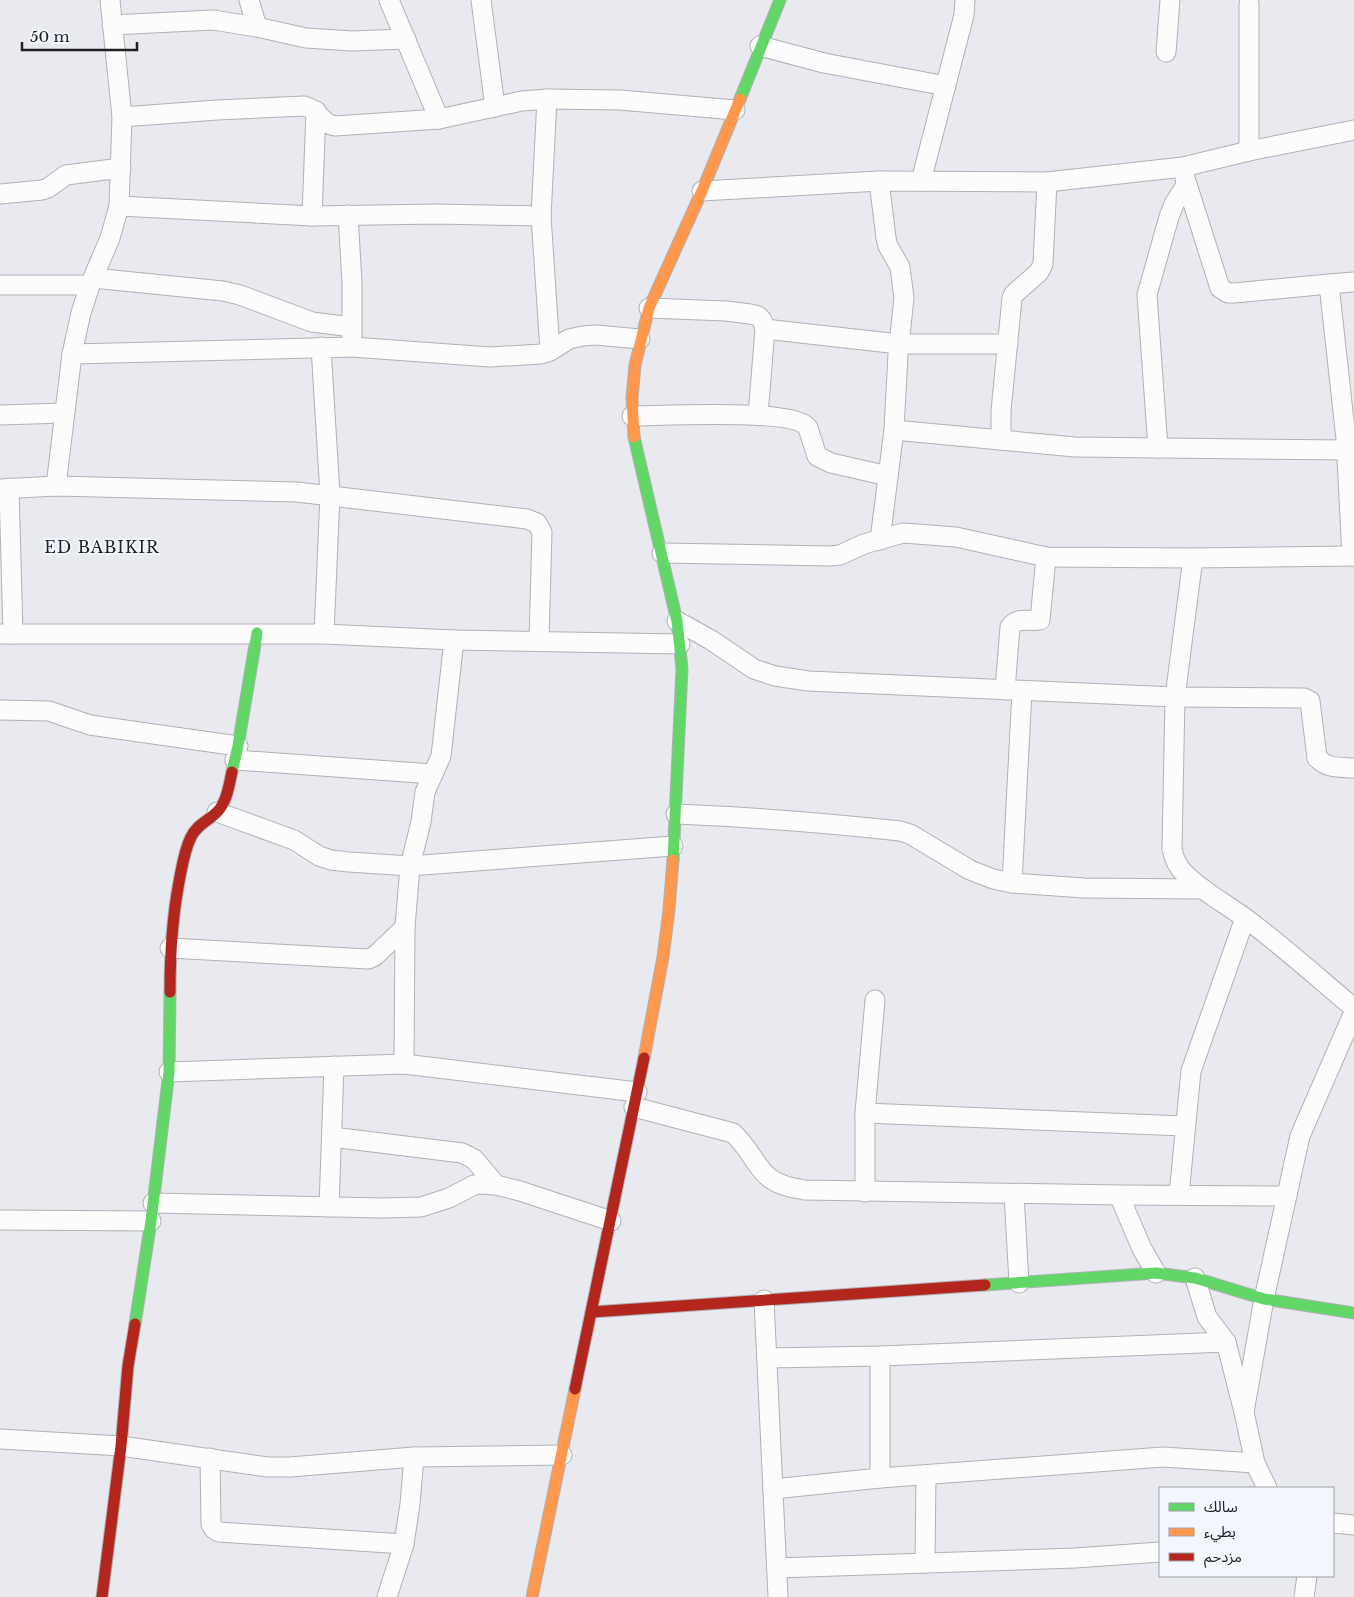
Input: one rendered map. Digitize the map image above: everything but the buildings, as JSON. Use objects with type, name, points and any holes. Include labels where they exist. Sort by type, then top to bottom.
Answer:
[{"type":"street","points":[[56,486],[72,354],[91,282],[113,231],[119,206],[122,117],[110,0]]},
{"type":"street","points":[[249,0],[257,27]]},
{"type":"street","points":[[389,0],[439,119]]},
{"type":"street","points":[[481,0],[496,107]]},
{"type":"street","points":[[532,1597],[612,1221],[663,957],[676,814],[682,676],[680,644],[662,552],[637,455],[632,416],[632,381],[640,339],[649,308],[702,191],[780,0]]},
{"type":"street","points":[[921,181],[964,15],[966,0]]},
{"type":"street","points":[[1166,52],[1170,0]]},
{"type":"street","points":[[1249,4],[1249,151]]},
{"type":"street","points":[[112,25],[213,20],[306,38],[352,41],[406,39]]},
{"type":"street","points":[[760,46],[824,63],[946,86]]},
{"type":"street","points":[[122,117],[304,106],[316,111],[331,126],[439,119],[547,99],[620,100],[735,110]]},
{"type":"street","points":[[547,99],[541,216],[550,351]]},
{"type":"street","points":[[312,216],[316,111]]},
{"type":"street","points":[[702,191],[879,181],[1047,182],[1185,176],[1249,151],[1354,130]]},
{"type":"street","points":[[0,194],[42,190],[66,176],[121,168]]},
{"type":"street","points":[[1185,176],[1220,288],[1228,293],[1234,293],[1354,282]]},
{"type":"street","points":[[1158,448],[1147,295],[1169,217],[1185,176]]},
{"type":"street","points":[[879,181],[888,246],[898,262],[904,298],[899,344],[894,430],[880,540]]},
{"type":"street","points":[[1001,440],[1001,411],[1013,296],[1039,272],[1043,264],[1047,182]]},
{"type":"street","points":[[119,206],[312,216],[437,214],[541,216]]},
{"type":"street","points":[[348,216],[352,282],[352,347]]},
{"type":"street","points":[[0,285],[91,282],[223,291],[240,295],[312,322],[352,327]]},
{"type":"street","points":[[662,552],[830,556],[902,533],[956,537],[1046,557],[1353,556],[1349,443],[1329,284]]},
{"type":"street","points":[[649,308],[726,310],[758,316],[762,320],[765,329],[758,415]]},
{"type":"street","points":[[765,329],[899,344],[1008,344]]},
{"type":"street","points":[[72,354],[352,347],[490,357],[532,356],[550,351],[569,338],[596,335],[640,339]]},
{"type":"street","points":[[321,347],[330,495],[324,634]]},
{"type":"street","points":[[0,415],[64,413]]},
{"type":"street","points":[[632,416],[758,415],[798,420],[806,424],[817,456],[822,460],[888,476]]},
{"type":"street","points":[[894,430],[1075,447],[1158,448],[1349,443]]},
{"type":"street","points":[[538,640],[542,532],[538,523],[527,519],[330,495],[252,490],[56,486],[5,489],[7,634],[257,633],[454,640],[680,644]]},
{"type":"street","points":[[1012,883],[1014,691],[1010,627],[1014,621],[1040,620],[1046,557]]},
{"type":"street","points":[[1193,558],[1175,697],[1172,850],[1175,862],[1184,873],[1203,889],[1245,918],[1354,1010],[1300,1136],[1264,1299],[1244,1412]]},
{"type":"street","points":[[677,621],[712,640],[754,669],[775,676],[808,680],[1014,691],[1175,697],[1304,698],[1310,701],[1312,708],[1317,758],[1324,765],[1354,768]]},
{"type":"street","points":[[102,1597],[121,1446],[128,1366],[152,1212],[169,1072],[170,948],[176,896],[183,861],[191,837],[198,826],[217,812],[224,803],[237,753],[257,633]]},
{"type":"street","points":[[404,1064],[405,927],[410,866],[421,822],[425,792],[441,756],[454,640]]},
{"type":"street","points":[[0,710],[49,711],[90,725],[237,753],[433,774]]},
{"type":"street","points":[[217,812],[294,840],[319,856],[331,860],[410,866],[673,846]]},
{"type":"street","points":[[676,814],[799,820],[900,831],[910,834],[970,870],[993,880],[1012,883],[1084,888],[1203,889]]},
{"type":"street","points":[[1179,1195],[1184,1126],[1191,1071],[1245,918]]},
{"type":"street","points":[[170,948],[368,960],[375,956],[405,927]]},
{"type":"street","points":[[865,1192],[865,1113],[875,1000]]},
{"type":"street","points":[[169,1072],[404,1064],[635,1099],[733,1133],[758,1168],[773,1182],[790,1188],[805,1190],[1286,1196]]},
{"type":"street","points":[[329,1207],[334,1066]]},
{"type":"street","points":[[865,1113],[1184,1126]]},
{"type":"street","points":[[332,1137],[462,1153],[474,1159],[496,1185]]},
{"type":"street","points":[[0,1220],[152,1212],[329,1207],[421,1207],[449,1198],[474,1185],[496,1185],[612,1221]]},
{"type":"street","points":[[1014,1194],[1019,1283]]},
{"type":"street","points":[[1119,1195],[1142,1249],[1156,1273]]},
{"type":"street","points":[[592,1312],[1156,1273],[1195,1278],[1264,1299],[1354,1313]]},
{"type":"street","points":[[1195,1278],[1207,1317],[1226,1342],[1255,1463],[1267,1487]]},
{"type":"street","points":[[764,1300],[778,1597]]},
{"type":"street","points":[[767,1358],[880,1356],[1226,1342]]},
{"type":"street","points":[[880,1356],[880,1478]]},
{"type":"street","points":[[0,1439],[121,1446],[267,1467],[414,1458],[562,1455]]},
{"type":"street","points":[[773,1489],[880,1478],[1163,1457],[1255,1463]]},
{"type":"street","points":[[210,1458],[211,1524],[219,1532],[404,1544]]},
{"type":"street","points":[[387,1597],[404,1544],[414,1458]]},
{"type":"street","points":[[925,1563],[926,1475]]},
{"type":"street","points":[[1334,1523],[1354,1525]]},
{"type":"street","points":[[777,1568],[1074,1558],[1159,1552]]},
{"type":"street","points":[[1304,1597],[1307,1577]]},
{"type":"traffic: fast","points":[[740,99],[780,0]]},
{"type":"traffic: fast","points":[[634,437],[677,621],[682,669],[673,860]]},
{"type":"traffic: fast","points":[[232,772],[257,633]]},
{"type":"traffic: fast","points":[[135,1324],[151,1221],[169,1072],[170,992]]},
{"type":"traffic: fast","points":[[985,1285],[1156,1273],[1195,1278],[1264,1299],[1354,1313]]},
{"type":"traffic: slow","points":[[634,437],[632,398],[635,365],[649,308],[702,191],[740,99]]},
{"type":"traffic: slow","points":[[644,1058],[663,957],[673,860]]},
{"type":"traffic: slow","points":[[532,1597],[575,1389]]},
{"type":"traffic: jam","points":[[170,992],[173,923],[185,853],[194,833],[224,803],[232,772]]},
{"type":"traffic: jam","points":[[575,1389],[644,1058]]},
{"type":"traffic: jam","points":[[592,1312],[985,1285]]},
{"type":"traffic: jam","points":[[102,1597],[121,1446],[128,1366],[135,1324]]},
{"type":"district","name":"ED BABIKIR","points":[[102,547]]}]
